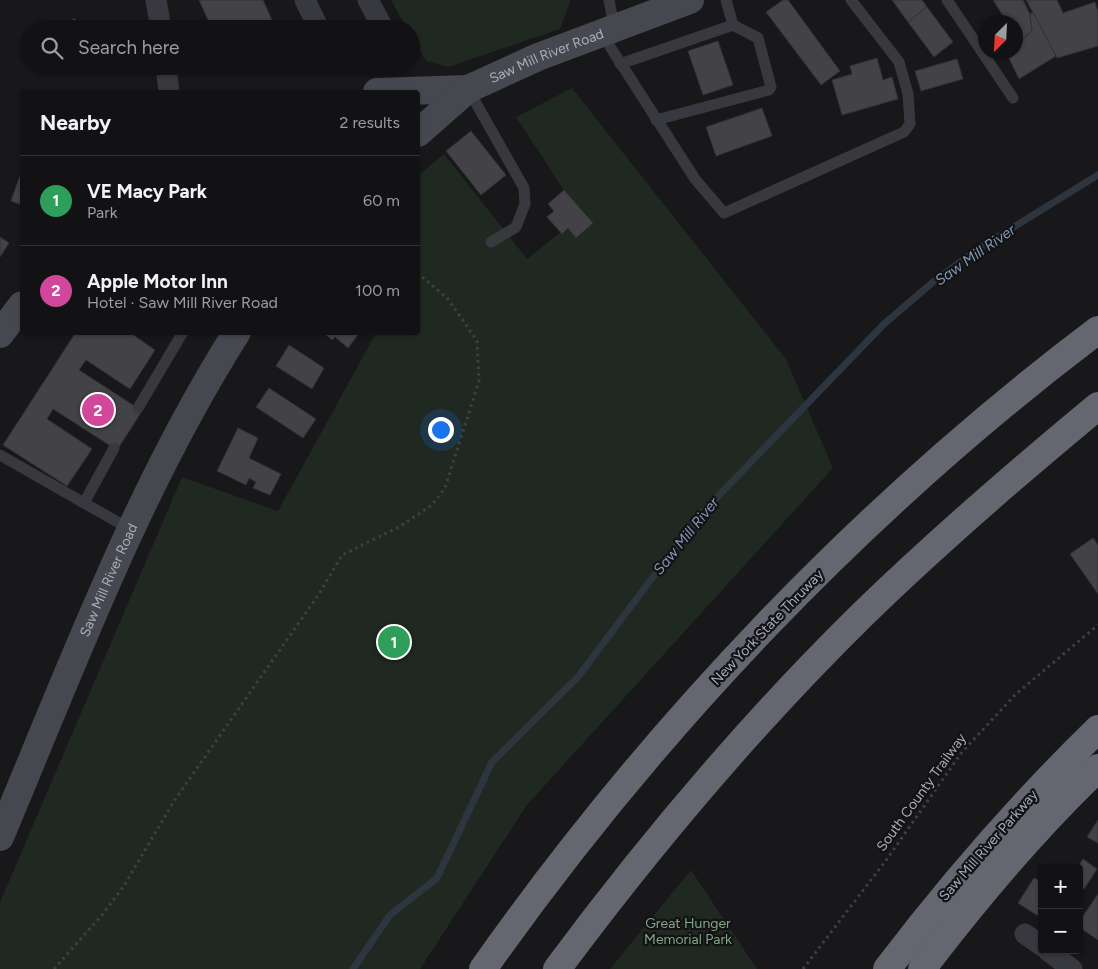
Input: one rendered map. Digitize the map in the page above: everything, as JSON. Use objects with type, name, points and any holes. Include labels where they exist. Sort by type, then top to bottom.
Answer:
[{"type":"highway","name":"New York State Thruway","points":[[483,969],[608,804],[664,738],[770,622],[899,496],[1027,386],[1098,330]]},
{"type":"highway","points":[[557,969],[635,867],[745,738],[802,676],[924,556],[987,498],[1098,406]]},
{"type":"highway","name":"Saw Mill River Parkway","points":[[887,969],[937,903],[991,839],[1048,778],[1098,729]]},
{"type":"highway","name":"Saw Mill River Parkway","points":[[922,969],[1016,853],[1098,768]]},
{"type":"main road","name":"Saw Mill River Road","points":[[420,131],[468,89],[538,57],[690,0]]},
{"type":"main road","points":[[420,91],[468,89]]},
{"type":"main road","points":[[0,334],[20,308]]},
{"type":"main road","name":"Saw Mill River Road","points":[[0,837],[112,570],[163,463],[235,335]]},
{"type":"street","points":[[156,0],[159,20]]},
{"type":"street","points":[[305,0],[314,20]]},
{"type":"street","points":[[368,0],[379,20]]},
{"type":"street","points":[[167,75],[169,90]]},
{"type":"street","points":[[1025,934],[1038,943]]},
{"type":"street","points":[[1052,954],[1072,969]]},
{"type":"lane","points":[[609,0],[608,30],[620,64],[695,179],[724,214],[904,132],[910,124],[908,94],[899,62],[851,0]]},
{"type":"lane","points":[[726,0],[733,25]]},
{"type":"lane","points":[[947,0],[1013,98]]},
{"type":"lane","points":[[620,64],[733,25],[758,38],[771,87],[769,90],[656,120]]},
{"type":"lane","points":[[468,89],[524,188],[525,204],[516,227],[491,242]]},
{"type":"lane","points":[[138,408],[181,335]]},
{"type":"lane","points":[[84,503],[114,448]]},
{"type":"lane","points":[[0,455],[132,530]]},
{"type":"path","points":[[54,969],[103,914],[125,884],[174,801],[319,594],[342,555],[399,527],[432,505],[445,488],[479,381],[477,342],[448,299],[420,275]]},
{"type":"path","name":"South County Trailway","points":[[803,969],[887,859],[962,752],[1016,694],[1098,625]]},
{"type":"green space","points":[[391,0],[571,0],[560,29],[448,67],[426,61],[420,51],[420,20],[402,20]]},
{"type":"green space","points":[[572,88],[786,359],[833,468],[527,805],[420,969],[0,969],[0,902],[182,477],[278,511],[375,335],[420,335],[420,174],[444,154],[527,259],[581,216],[516,117]]},
{"type":"green space","name":"Great Hunger Memorial Park","points":[[691,870],[757,969],[610,969]]},
{"type":"building","points":[[199,0],[263,0],[272,20],[208,20]]},
{"type":"building","points":[[783,0],[788,0],[840,71],[821,85],[766,12]]},
{"type":"building","points":[[892,0],[922,0],[927,7],[908,22]]},
{"type":"building","points":[[993,0],[1023,0],[1030,14],[1032,31],[1023,39],[1023,15],[1003,15]]},
{"type":"building","points":[[1026,0],[1057,0],[1063,13],[1095,2],[1098,12],[1098,46],[1057,58]]},
{"type":"building","points":[[927,7],[953,42],[934,57],[908,22]]},
{"type":"building","points":[[1033,12],[1056,56],[1019,79],[1010,60],[1023,60],[1023,39],[1032,31],[1030,14]]},
{"type":"building","points":[[718,41],[733,85],[703,95],[688,51]]},
{"type":"building","points":[[877,58],[883,80],[892,77],[898,99],[842,115],[832,80],[852,74],[850,66]]},
{"type":"building","points":[[957,59],[963,79],[921,91],[915,71]]},
{"type":"building","points":[[762,108],[772,136],[716,156],[706,127]]},
{"type":"building","points":[[471,131],[506,175],[481,195],[446,151]]},
{"type":"building","points":[[20,176],[20,204],[11,201]]},
{"type":"building","points":[[564,190],[593,223],[576,238],[568,228],[562,234],[547,217],[554,211],[548,204]]},
{"type":"building","points":[[0,237],[9,243],[0,257]]},
{"type":"building","points":[[74,335],[133,335],[155,350],[130,389],[86,360],[79,370],[142,411],[117,450],[53,409],[47,419],[92,449],[67,486],[3,445]]},
{"type":"building","points":[[326,335],[358,335],[348,348],[335,337],[332,340]]},
{"type":"building","points":[[289,345],[324,368],[312,389],[276,366]]},
{"type":"building","points":[[269,388],[316,419],[303,438],[256,407]]},
{"type":"building","points":[[238,428],[258,438],[249,458],[281,474],[270,495],[253,488],[256,482],[249,478],[246,485],[217,471]]},
{"type":"building","points":[[1093,538],[1098,545],[1098,594],[1070,554]]},
{"type":"building","points":[[1098,820],[1098,843],[1087,837]]},
{"type":"building","points":[[1083,859],[1097,869],[1084,889],[1083,864],[1080,864]]},
{"type":"building","points":[[1034,878],[1038,880],[1038,916],[1018,903]]},
{"type":"building","points":[[1098,894],[1098,940],[1083,930],[1083,916]]},
{"type":"waterway","name":"Saw Mill River","points":[[353,969],[390,915],[437,878],[492,762],[578,677],[697,518],[884,324],[933,282],[978,249],[1098,175]]},
{"type":"place","name":"Apple Motor Inn","points":[[98,410]]},
{"type":"place","name":"VE Macy Park","points":[[394,642]]}]
